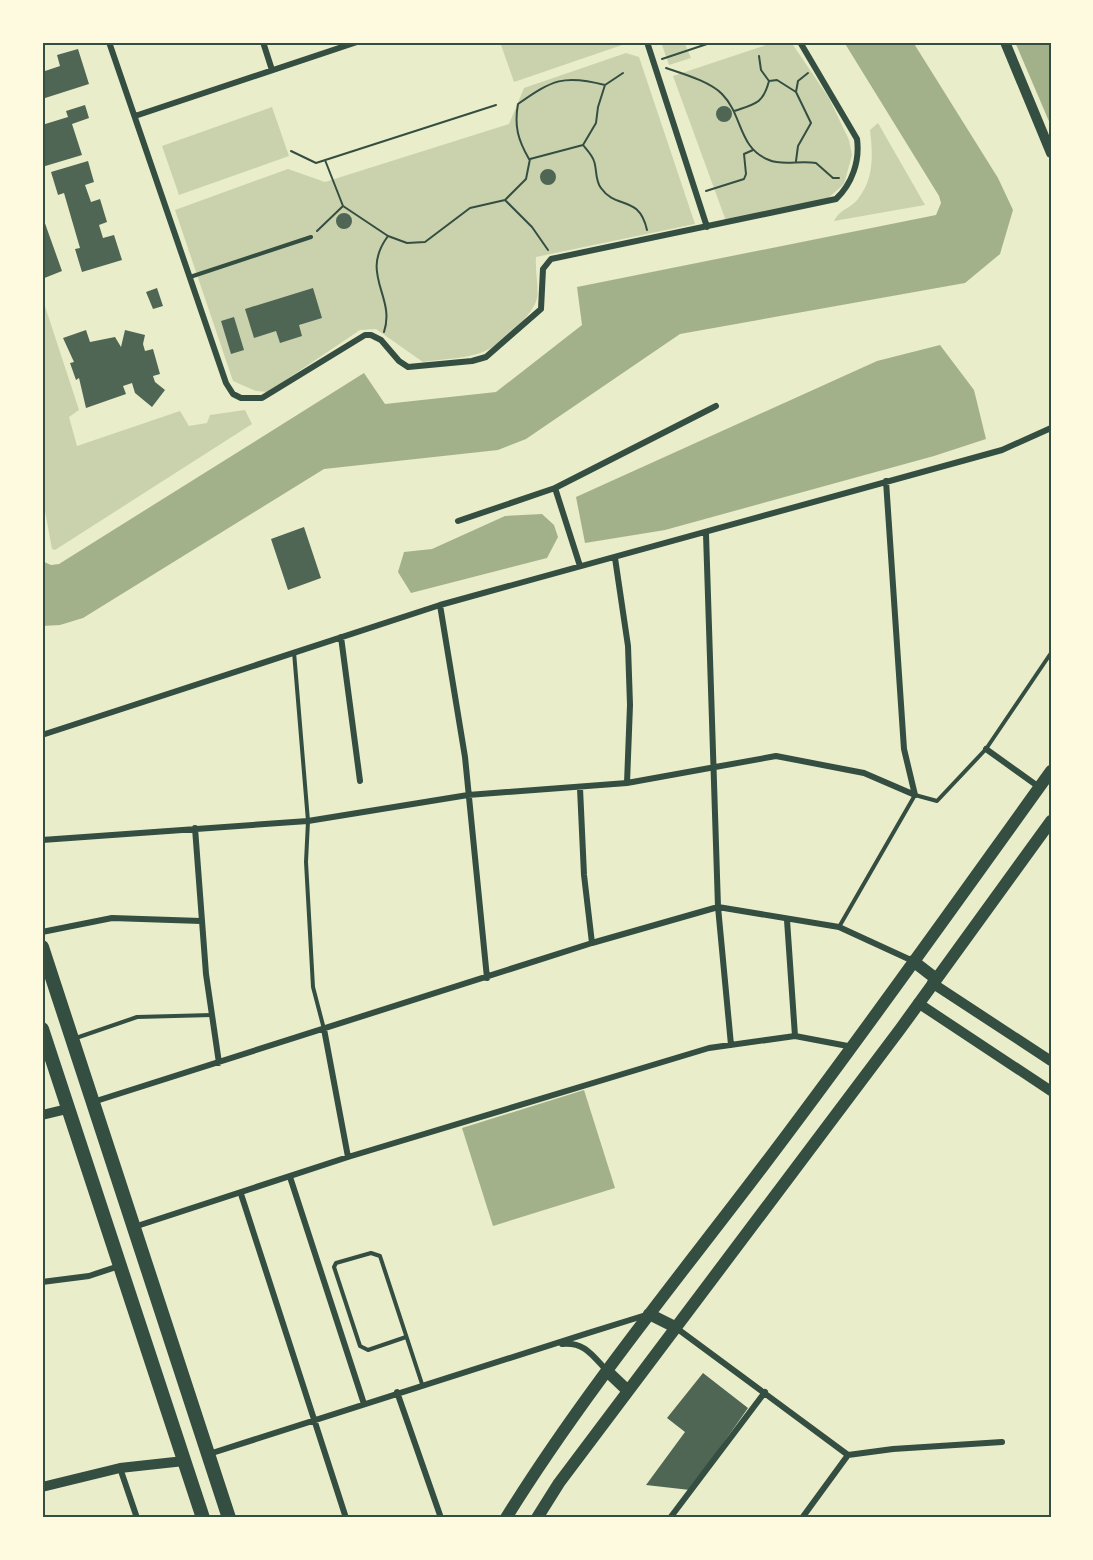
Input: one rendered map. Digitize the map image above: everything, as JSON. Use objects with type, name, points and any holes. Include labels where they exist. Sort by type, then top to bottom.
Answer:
[{"type":"main road","points":[[506,1518],[558,1437],[649,1314],[854,1047],[913,961],[1051,771]]},
{"type":"main road","points":[[537,1518],[559,1484],[918,1004],[1051,820]]},
{"type":"main road","points":[[42,947],[230,1518]]},
{"type":"main road","points":[[913,961],[934,981]]},
{"type":"main road","points":[[42,1029],[203,1518]]},
{"type":"main road","points":[[67,1109],[93,1102]]},
{"type":"main road","points":[[649,1314],[675,1327]]},
{"type":"main road","points":[[607,1371],[628,1391]]},
{"type":"main road","points":[[184,1461],[208,1454]]},
{"type":"street","points":[[109,42],[226,383],[233,394],[241,398],[262,398],[365,335],[381,340],[399,361],[408,367],[486,357],[541,309],[543,269],[551,259],[824,204],[836,199],[851,179],[858,150],[856,139],[800,42]]},
{"type":"street","points":[[262,42],[272,70]]},
{"type":"street","points":[[135,116],[357,42]]},
{"type":"street","points":[[647,42],[707,227]]},
{"type":"street","points":[[1005,42],[1051,153]]},
{"type":"street","points":[[458,521],[555,488],[716,406]]},
{"type":"street","points":[[42,735],[440,605],[706,534],[886,481],[1002,450],[1051,428]]},
{"type":"street","points":[[886,481],[904,749],[915,795]]},
{"type":"street","points":[[555,488],[580,566]]},
{"type":"street","points":[[706,534],[718,907],[731,1045]]},
{"type":"street","points":[[615,558],[628,646],[630,705],[627,783]]},
{"type":"street","points":[[440,605],[461,730],[487,978]]},
{"type":"street","points":[[341,636],[360,781]]},
{"type":"street","points":[[986,748],[1040,787]]},
{"type":"street","points":[[42,840],[308,821],[468,795],[627,783],[777,756],[864,773],[915,795]]},
{"type":"street","points":[[579,788],[584,875],[592,943]]},
{"type":"street","points":[[195,828],[201,921],[219,1063]]},
{"type":"street","points":[[93,1102],[592,943],[718,907],[838,927],[913,961]]},
{"type":"street","points":[[42,932],[112,918],[201,921]]},
{"type":"street","points":[[787,920],[795,1036]]},
{"type":"street","points":[[934,981],[1051,1061]]},
{"type":"street","points":[[918,1004],[1051,1091]]},
{"type":"street","points":[[324,1029],[348,1157]]},
{"type":"street","points":[[134,1227],[241,1194],[348,1157],[710,1048],[795,1036],[854,1047]]},
{"type":"street","points":[[42,1115],[67,1109]]},
{"type":"street","points":[[290,1177],[364,1404]]},
{"type":"street","points":[[241,1194],[346,1518]]},
{"type":"street","points":[[42,1282],[89,1276],[119,1266]]},
{"type":"street","points":[[208,1454],[313,1422],[422,1384],[649,1314]]},
{"type":"street","points":[[675,1327],[848,1455],[1002,1442]]},
{"type":"street","points":[[552,1344],[573,1343],[584,1347],[607,1371]]},
{"type":"street","points":[[397,1392],[441,1518]]},
{"type":"street","points":[[670,1518],[765,1392]]},
{"type":"street","points":[[802,1518],[848,1455]]},
{"type":"street","points":[[42,1487],[120,1468],[184,1461]]},
{"type":"street","points":[[120,1468],[136,1518]]},
{"type":"lane","points":[[190,277],[311,237]]},
{"type":"lane","points":[[294,652],[308,821],[306,862],[313,987],[324,1029]]},
{"type":"lane","points":[[838,927],[915,795],[937,801],[986,748],[1051,653]]},
{"type":"lane","points":[[72,1039],[137,1017],[212,1015]]},
{"type":"lane","points":[[406,1337],[368,1350],[360,1346],[334,1267],[336,1263],[371,1252],[380,1256],[422,1384]]},
{"type":"path","points":[[654,63],[713,42]]},
{"type":"path","points":[[759,56],[761,70],[769,81]]},
{"type":"path","points":[[654,63],[721,93],[734,111],[739,129],[753,150],[773,162],[816,163],[833,178],[851,179]]},
{"type":"path","points":[[796,92],[798,81],[815,68]]},
{"type":"path","points":[[530,159],[584,145],[596,123],[605,85],[623,74]]},
{"type":"path","points":[[325,160],[343,206],[388,236],[407,243],[425,242],[470,208],[504,200],[526,179],[530,159],[520,144],[515,124],[518,104],[543,86],[572,78],[605,85]]},
{"type":"path","points":[[769,81],[777,80],[796,92],[811,123],[798,146],[796,161]]},
{"type":"path","points":[[734,111],[757,105],[766,92],[769,81]]},
{"type":"path","points":[[291,151],[316,163],[496,105]]},
{"type":"path","points":[[584,145],[594,159],[599,187],[607,195],[637,207],[644,218],[648,239]]},
{"type":"path","points":[[696,194],[744,179],[746,174],[744,154],[753,150]]},
{"type":"path","points":[[504,200],[532,227],[549,251],[551,259]]},
{"type":"path","points":[[311,237],[343,206]]},
{"type":"path","points":[[381,340],[387,324],[375,268],[378,251],[388,236]]},
{"type":"shaded area","points":[[500,42],[628,42],[628,43],[514,82]]},
{"type":"shaded area","points":[[661,42],[684,42],[691,58],[669,65]]},
{"type":"shaded area","points":[[775,42],[791,42],[829,98],[849,140],[852,155],[844,184],[826,200],[726,221],[673,76]]},
{"type":"shaded area","points":[[844,42],[913,42],[998,178],[1013,210],[1000,254],[965,283],[680,334],[526,439],[498,450],[324,469],[83,618],[60,625],[42,626],[42,561],[51,565],[59,564],[364,373],[385,404],[496,392],[582,325],[577,287],[936,215],[941,203],[939,196]]},
{"type":"shaded area","points":[[1015,42],[1051,42],[1051,126]]},
{"type":"shaded area","points":[[626,53],[639,57],[695,224],[536,257],[537,298],[530,313],[506,337],[483,352],[423,362],[376,329],[360,330],[268,392],[256,391],[233,381],[175,210],[288,169],[325,182],[509,124],[524,88]]},
{"type":"shaded area","points":[[272,107],[289,156],[179,195],[162,146]]},
{"type":"shaded area","points":[[878,123],[925,205],[834,221],[840,213],[858,199],[867,183],[872,158],[870,130]]},
{"type":"shaded area","points":[[42,297],[79,410],[69,417],[77,446],[180,411],[189,426],[207,423],[210,415],[245,410],[252,424],[55,550],[52,549],[42,495]]},
{"type":"shaded area","points":[[940,345],[974,390],[986,439],[934,456],[665,530],[585,543],[576,497],[877,361]]},
{"type":"shaded area","points":[[542,514],[554,525],[558,537],[547,558],[411,593],[398,572],[404,552],[432,549],[505,516]]},
{"type":"shaded area","points":[[584,1090],[615,1188],[493,1226],[462,1128]]},
{"type":"building","points":[[78,49],[89,84],[42,99],[42,72],[60,66],[57,55]]},
{"type":"building","points":[[85,105],[89,118],[72,124],[82,155],[42,167],[42,125],[68,117],[66,111]]},
{"type":"building","points":[[724,106],[732,114],[724,122],[716,114]]},
{"type":"building","points":[[88,161],[94,182],[85,185],[91,202],[100,199],[107,222],[99,225],[103,238],[114,235],[122,260],[82,272],[75,249],[80,248],[64,193],[58,195],[51,172]]},
{"type":"building","points":[[548,169],[556,177],[548,185],[540,177]]},
{"type":"building","points":[[344,213],[352,221],[344,229],[336,221]]},
{"type":"building","points":[[42,215],[62,271],[42,279]]},
{"type":"building","points":[[157,288],[163,306],[153,309],[146,292]]},
{"type":"building","points":[[313,288],[322,318],[299,325],[302,336],[280,343],[276,331],[254,338],[245,309]]},
{"type":"building","points":[[234,317],[244,350],[231,354],[221,321]]},
{"type":"building","points":[[86,330],[90,342],[115,337],[121,347],[125,330],[145,335],[143,344],[145,351],[153,349],[160,374],[153,376],[155,382],[165,390],[152,407],[135,393],[132,383],[123,386],[126,394],[86,408],[79,378],[76,380],[70,363],[74,362],[63,338]]},
{"type":"building","points":[[304,527],[321,578],[288,590],[271,539]]},
{"type":"building","points":[[703,1373],[748,1408],[690,1490],[646,1485],[685,1432],[667,1418]]}]
